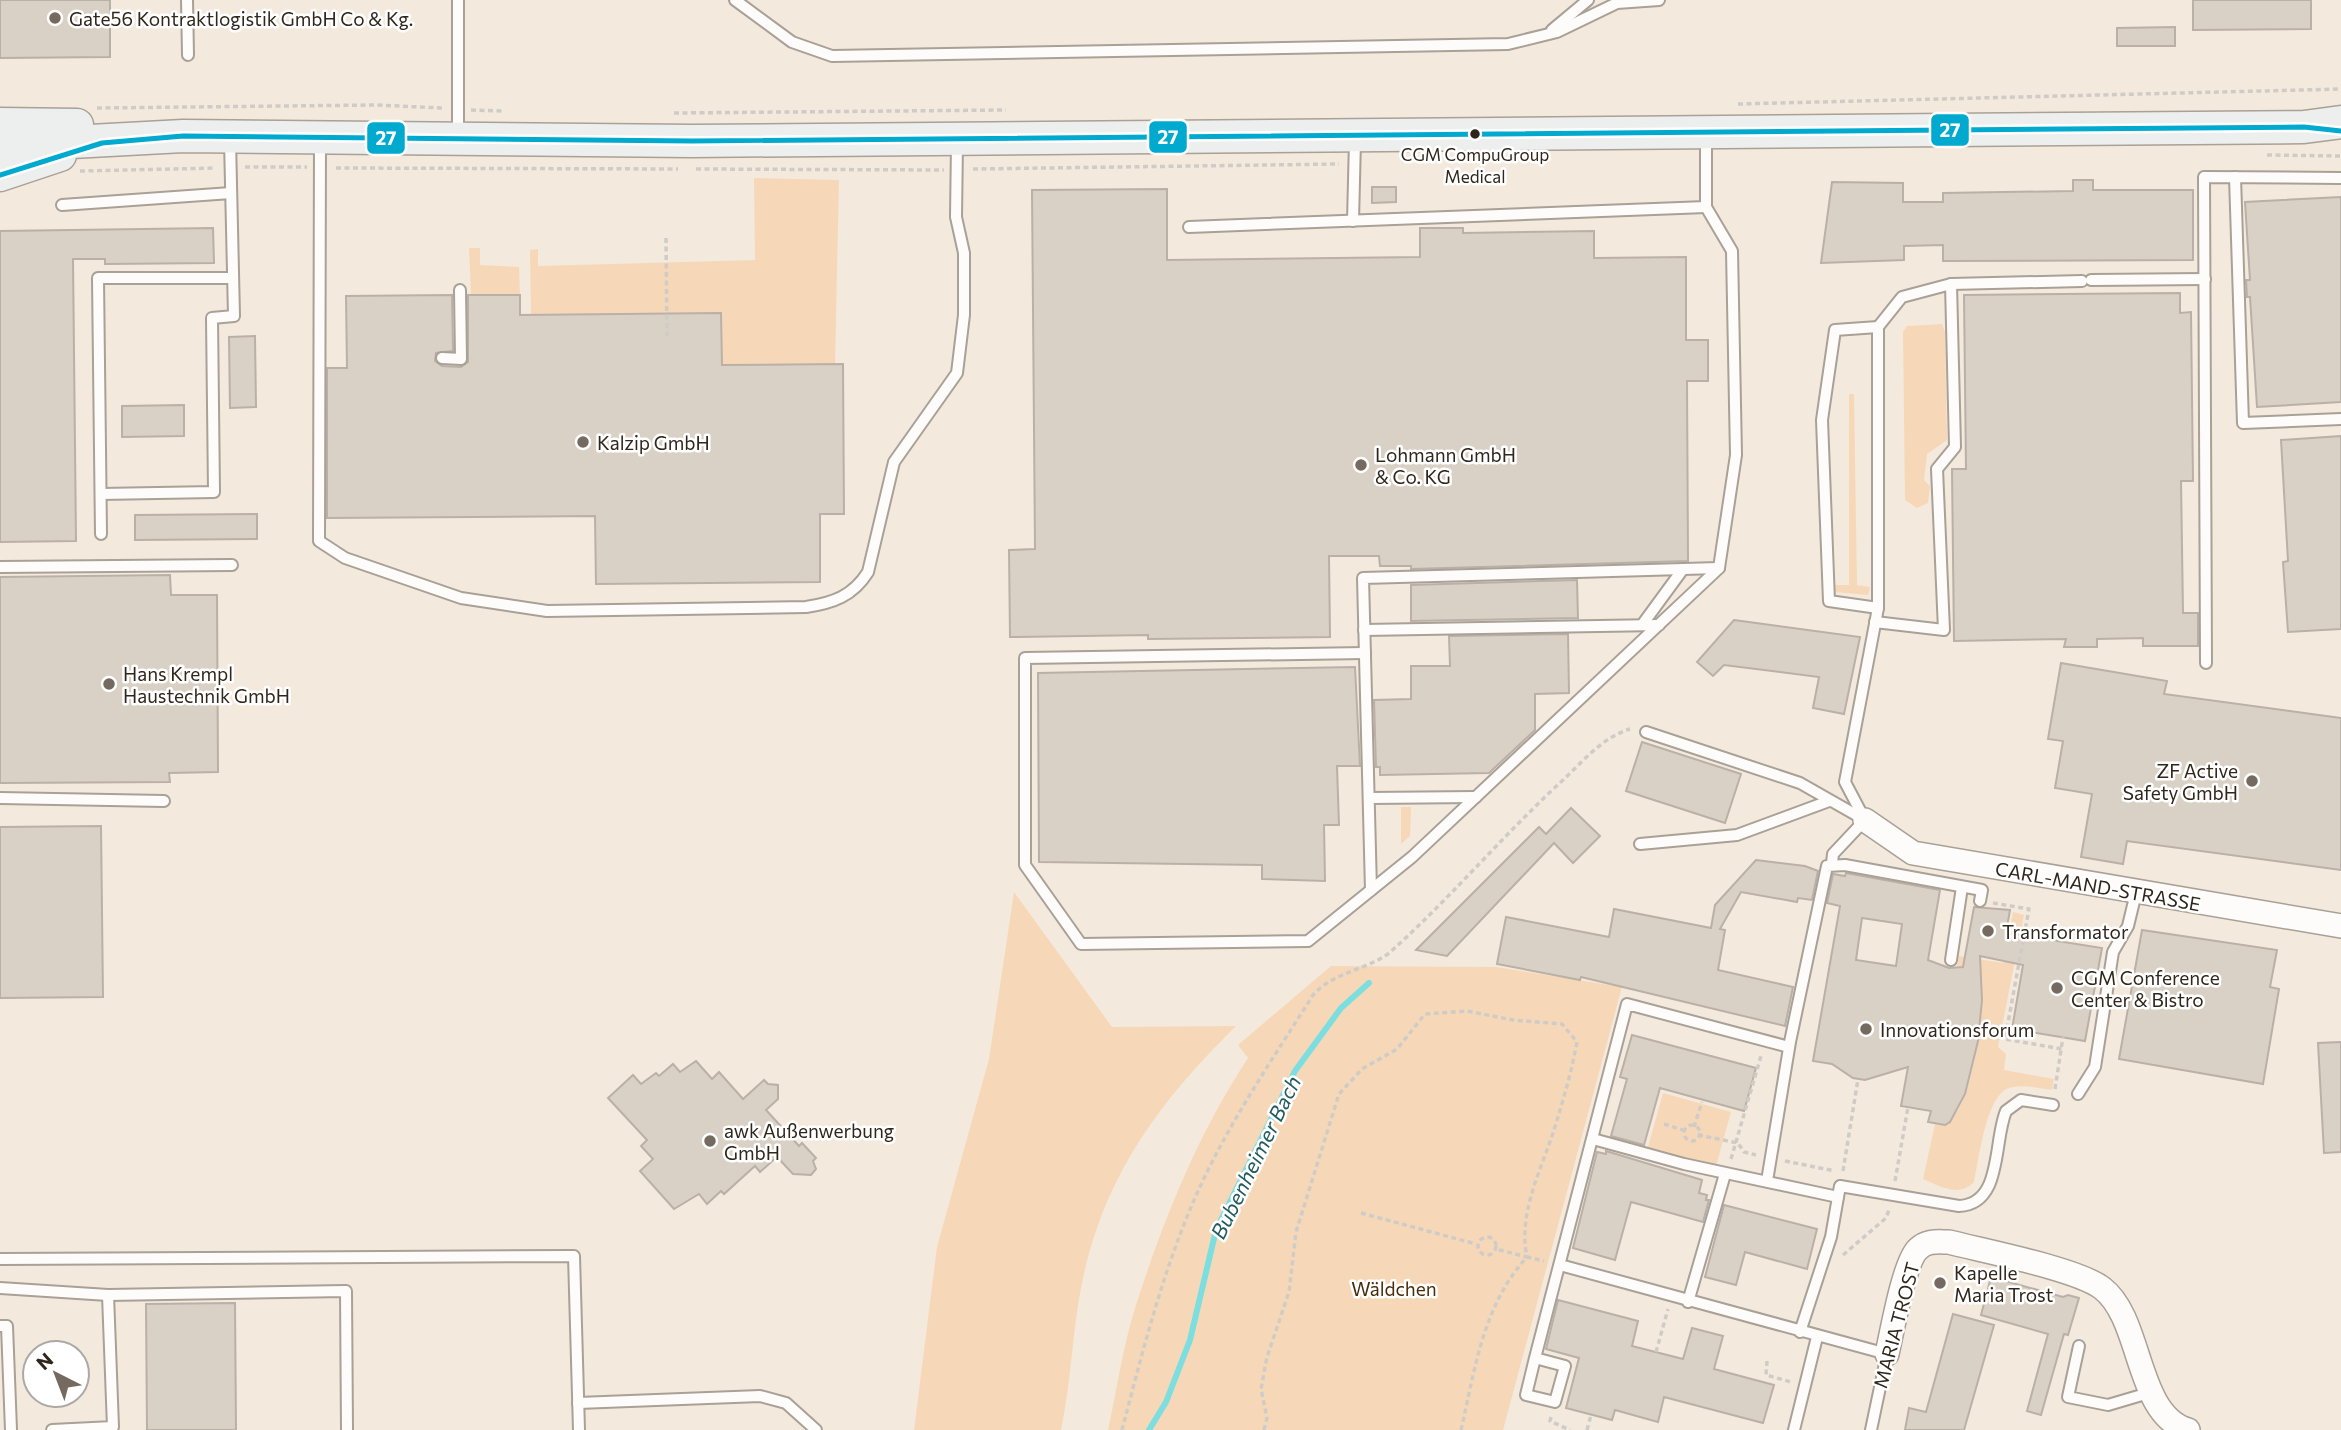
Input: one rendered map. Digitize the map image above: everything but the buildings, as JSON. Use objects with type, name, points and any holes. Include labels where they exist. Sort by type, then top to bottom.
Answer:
[{"type":"main road","points":[[0,124],[38,122],[183,136],[320,138],[458,124],[692,141],[2304,127],[2341,131]]},
{"type":"main road","points":[[2304,127],[2341,122]]},
{"type":"main road","points":[[0,149],[16,145],[102,143],[183,136]]},
{"type":"main road","points":[[0,175],[102,143]]},
{"type":"street","name":"CARL-MAND-STRASSE","points":[[1864,820],[1913,853],[2341,926]]},
{"type":"street","name":"MARIA TROST","points":[[1887,1354],[1909,1266],[1917,1249],[1931,1241],[1949,1242],[2082,1277],[2102,1288],[2116,1303],[2152,1392],[2170,1421],[2188,1430]]},
{"type":"lane","points":[[187,0],[188,55]]},
{"type":"lane","points":[[458,0],[458,124]]},
{"type":"lane","points":[[735,0],[777,33],[806,49],[832,56],[1508,44],[1545,36],[1618,3],[1659,0]]},
{"type":"lane","points":[[1545,36],[1588,0]]},
{"type":"lane","points":[[1365,653],[1025,658],[1025,865],[1081,944],[1308,942],[1412,857],[1719,568],[1736,455],[1732,251],[1706,207],[1706,133]]},
{"type":"lane","points":[[1353,221],[1355,136]]},
{"type":"lane","points":[[101,494],[214,492],[212,318],[234,316],[230,137]]},
{"type":"lane","points":[[320,138],[319,541],[345,558],[461,598],[547,611],[806,607],[839,599],[861,583],[868,572],[894,462],[957,373],[964,315],[964,253],[956,217],[957,138]]},
{"type":"lane","points":[[2206,663],[2204,177],[2341,178]]},
{"type":"lane","points":[[2235,177],[2243,423],[2341,419]]},
{"type":"lane","points":[[62,205],[232,193]]},
{"type":"lane","points":[[1189,227],[1706,207]]},
{"type":"lane","points":[[101,534],[98,278],[233,278]]},
{"type":"lane","points":[[1864,820],[1845,782],[1878,608],[1878,327],[1902,297],[1951,284],[2204,279]]},
{"type":"lane","points":[[1875,622],[1944,630],[1937,469],[1955,447],[1951,284]]},
{"type":"lane","points":[[442,358],[461,359],[460,290]]},
{"type":"lane","points":[[1878,327],[1835,330],[1822,420],[1829,601],[1878,608]]},
{"type":"lane","points":[[0,567],[232,565]]},
{"type":"lane","points":[[1371,890],[1363,578],[1719,568]]},
{"type":"lane","points":[[1642,625],[1683,569]]},
{"type":"lane","points":[[1364,630],[1659,625]]},
{"type":"lane","points":[[1646,732],[1800,783],[1864,820]]},
{"type":"lane","points":[[1369,798],[1476,797]]},
{"type":"lane","points":[[0,798],[164,801]]},
{"type":"lane","points":[[1640,844],[1737,835],[1829,801]]},
{"type":"lane","points":[[1832,863],[1833,854],[1864,820]]},
{"type":"lane","points":[[1766,1181],[1789,1047],[1827,866],[1832,863],[1982,890],[1980,901]]},
{"type":"lane","points":[[1951,960],[1962,887]]},
{"type":"lane","points":[[2078,1094],[2095,1067],[2113,951],[2128,926],[2136,892]]},
{"type":"lane","points":[[1535,1359],[1564,1366],[1555,1402],[1526,1395],[1535,1359],[1593,1139],[1627,1004],[1789,1047]]},
{"type":"lane","points":[[1593,1139],[1725,1174],[1839,1192],[1894,1195],[1972,1205],[1984,1196],[1990,1184],[2006,1111],[2021,1100],[2053,1105]]},
{"type":"lane","points":[[1688,1302],[1725,1174]]},
{"type":"lane","points":[[1800,1332],[1831,1237],[1839,1192]]},
{"type":"lane","points":[[0,1259],[574,1256],[579,1430]]},
{"type":"lane","points":[[1560,1265],[1887,1354]]},
{"type":"lane","points":[[0,1288],[108,1295],[346,1291],[347,1430]]},
{"type":"lane","points":[[52,1430],[113,1427],[108,1295]]},
{"type":"lane","points":[[0,1326],[7,1326],[11,1430]]},
{"type":"lane","points":[[1794,1430],[1817,1337]]},
{"type":"lane","points":[[2078,1346],[2068,1397],[2108,1405],[2152,1392]]},
{"type":"lane","name":"MARIA TROST","points":[[1871,1430],[1887,1354]]},
{"type":"lane","points":[[578,1403],[760,1396],[786,1403],[816,1430]]},
{"type":"path","points":[[1732,104],[2341,89]]},
{"type":"path","points":[[83,108],[375,105],[458,124],[512,111]]},
{"type":"path","points":[[663,113],[1009,110]]},
{"type":"path","points":[[666,238],[667,339]]},
{"type":"path","points":[[1122,1430],[1150,1323],[1208,1171],[1231,1125],[1313,995],[1325,982],[1343,973],[1370,966],[1388,954],[1532,809],[1601,745],[1617,733],[1631,729],[1646,732]]},
{"type":"path","points":[[1980,901],[2029,909],[2006,1039],[2062,1049]]},
{"type":"path","points":[[1264,1430],[1267,1418],[1261,1389],[1267,1357],[1289,1292],[1296,1232],[1339,1094],[1363,1069],[1396,1049],[1425,1014],[1467,1011],[1513,1020],[1562,1024],[1577,1042],[1564,1096],[1536,1178],[1526,1222],[1527,1257],[1498,1296],[1480,1344],[1461,1430]]},
{"type":"path","points":[[2053,1105],[2063,1037]]},
{"type":"path","points":[[1725,1174],[1738,1143],[1765,1042]]},
{"type":"path","points":[[1839,1192],[1858,1079]]},
{"type":"path","points":[[1694,1127],[1702,1102]]},
{"type":"path","points":[[1895,1181],[1908,1107]]},
{"type":"path","points":[[1664,1124],[1686,1131]]},
{"type":"path","points":[[1688,1125],[1694,1127],[1700,1129],[1696,1141],[1684,1137],[1688,1125]]},
{"type":"path","points":[[1698,1135],[1738,1143],[1744,1152],[1856,1174]]},
{"type":"path","points":[[1882,1178],[1905,1182]]},
{"type":"path","points":[[1840,1265],[1844,1252],[1886,1218],[1894,1195]]},
{"type":"path","points":[[1361,1213],[1476,1244],[1485,1256],[1496,1249],[1495,1241],[1489,1237],[1481,1238],[1476,1244]]},
{"type":"path","points":[[1496,1249],[1560,1265]]},
{"type":"path","points":[[1656,1352],[1671,1297]]},
{"type":"path","points":[[1768,1361],[1766,1375],[1804,1386]]},
{"type":"path","points":[[1587,1430],[1591,1415]]},
{"type":"path","points":[[1550,1421],[1570,1430]]},
{"type":"green space","points":[[754,178],[839,180],[835,364],[722,365],[721,313],[531,315],[530,250],[538,249],[538,266],[755,260]]},
{"type":"green space","points":[[469,248],[480,248],[480,265],[519,267],[520,295],[471,295]]},
{"type":"green space","points":[[1942,324],[1945,332],[1947,440],[1927,454],[1924,480],[1930,486],[1928,503],[1917,508],[1905,500],[1903,332],[1907,326]]},
{"type":"green space","points":[[1849,394],[1854,394],[1857,585],[1870,587],[1868,595],[1835,592],[1834,585],[1849,585]]},
{"type":"green space","points":[[1401,807],[1411,807],[1410,836],[1401,844]]},
{"type":"green space","points":[[1014,892],[1112,1027],[1236,1026],[1158,1114],[1137,1145],[1103,1211],[1090,1248],[1081,1288],[1061,1430],[914,1430],[937,1247],[989,1059]]},
{"type":"green space","points":[[2013,912],[2024,915],[1998,1047],[2006,1054],[2004,1070],[2054,1079],[2052,1090],[2019,1086],[2001,1093],[1989,1115],[1974,1182],[1962,1189],[1949,1189],[1923,1179],[1935,1124],[1949,1121],[1960,1107],[1974,1061],[1980,1008],[1980,971],[1957,966],[1959,956],[2003,963]]},
{"type":"green space","name":"Wäldchen","points":[[1331,966],[1496,967],[1622,987],[1503,1430],[1108,1430],[1131,1320],[1158,1240],[1213,1116],[1248,1058],[1238,1045]]},
{"type":"green space","points":[[1663,1093],[1731,1112],[1716,1166],[1648,1147]]},
{"type":"waterway","name":"Bubenheimer Bach","points":[[1149,1430],[1166,1402],[1190,1340],[1216,1230],[1295,1071],[1341,1008],[1369,983]]},
{"type":"transit line","name":"27","points":[[0,175],[102,143],[183,136],[692,141],[2304,127],[2341,131]]},
{"type":"place","name":"Gate56 Kontraktlogistik GmbH Co & Kg.","points":[[55,18]]},
{"type":"place","name":"CGM CompuGroup Medical","points":[[1475,134]]},
{"type":"place","name":"Kalzip GmbH","points":[[583,442]]},
{"type":"place","name":"Lohmann GmbH & Co. KG","points":[[1361,465]]},
{"type":"place","name":"Hans Krempl Haustechnik GmbH","points":[[109,684]]},
{"type":"place","name":"ZF Active Safety GmbH","points":[[2252,781]]},
{"type":"place","name":"Transformator","points":[[1988,931]]},
{"type":"place","name":"CGM Conference Center & Bistro","points":[[2057,988]]},
{"type":"place","name":"Innovationsforum","points":[[1866,1029]]},
{"type":"place","name":"awk Außenwerbung GmbH","points":[[710,1141]]},
{"type":"place","name":"Kapelle Maria Trost","points":[[1940,1283]]}]
